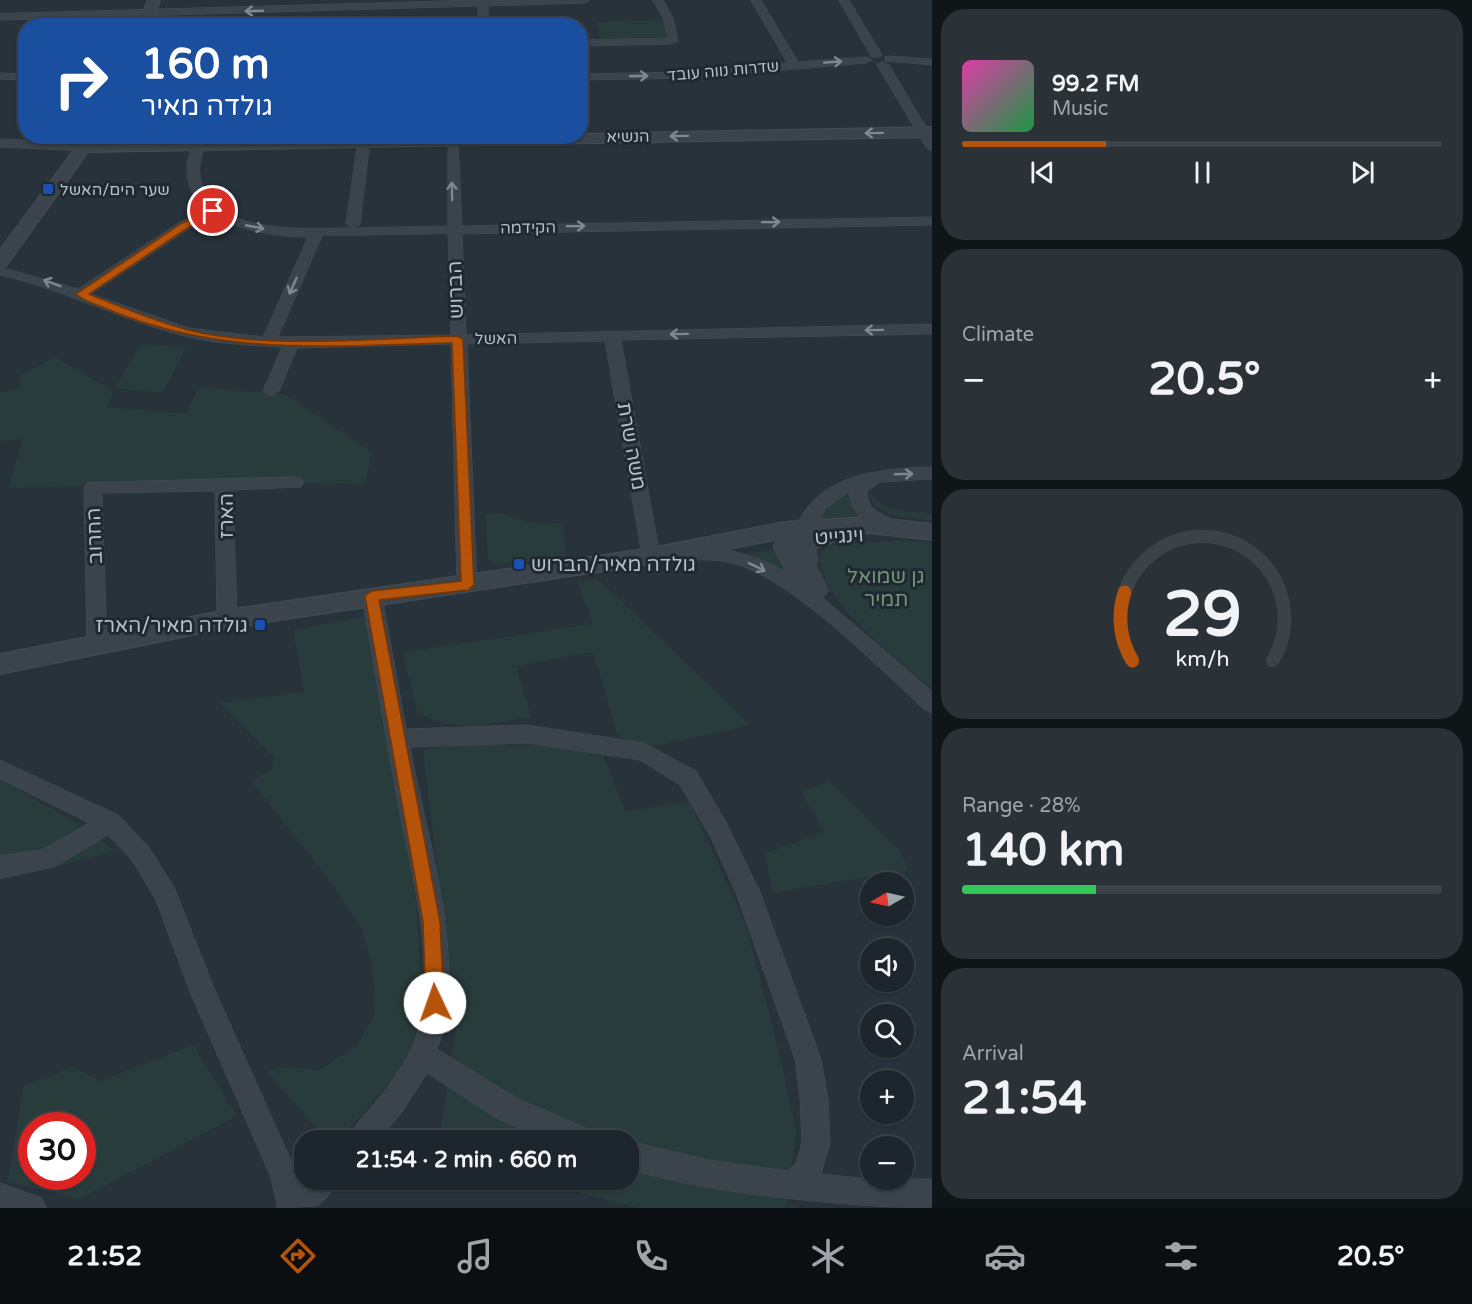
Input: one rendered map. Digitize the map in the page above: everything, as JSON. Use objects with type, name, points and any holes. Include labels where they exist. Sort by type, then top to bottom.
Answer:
[{"type":"street","points":[[147,18],[154,0]]},
{"type":"street","points":[[165,18],[221,12],[585,0]]},
{"type":"street","points":[[588,43],[670,41],[674,39],[668,18],[658,0]]},
{"type":"street","points":[[756,0],[793,64]]},
{"type":"street","points":[[844,0],[879,60],[928,133],[932,147]]},
{"type":"street","points":[[483,4],[483,18]]},
{"type":"street","points":[[0,17],[49,18]]},
{"type":"street","name":"שדרות נווה עובד","points":[[588,77],[691,75],[793,64],[879,60],[932,62]]},
{"type":"street","points":[[0,76],[18,77]]},
{"type":"street","name":"הנשיא","points":[[588,137],[928,133]]},
{"type":"street","name":"הנשיא","points":[[0,143],[18,143]]},
{"type":"street","points":[[0,262],[88,144]]},
{"type":"street","name":"הקידמה","points":[[200,144],[194,158],[193,174],[197,196],[213,211],[240,224],[287,233],[932,221]]},
{"type":"street","points":[[352,224],[364,144]]},
{"type":"street","name":"הברוש","points":[[452,144],[453,229],[468,585]]},
{"type":"street","points":[[81,294],[185,225],[213,211]]},
{"type":"street","points":[[269,341],[317,233]]},
{"type":"street","name":"האשל","points":[[0,271],[36,277],[140,318],[187,333],[230,339],[291,343],[932,329]]},
{"type":"street","name":"משה שרת","points":[[612,336],[663,555]]},
{"type":"street","points":[[271,391],[291,343]]},
{"type":"street","points":[[932,473],[880,475],[848,483],[832,492],[817,505],[804,533],[782,548],[790,565],[845,628],[932,704]]},
{"type":"street","points":[[880,475],[862,485],[858,495],[862,507],[870,516],[890,526]]},
{"type":"street","name":"הארז","points":[[227,619],[224,484],[296,483]]},
{"type":"street","name":"החרוב","points":[[97,644],[93,487],[224,484]]},
{"type":"street","name":"וינגייט","points":[[804,533],[890,526],[932,533]]},
{"type":"street","points":[[0,664],[227,619],[372,596],[468,585],[804,533]]},
{"type":"street","points":[[804,533],[806,552],[818,598]]},
{"type":"street","name":"וינגייט","points":[[804,533],[932,533]]},
{"type":"street","points":[[663,555],[736,556],[818,598]]},
{"type":"street","points":[[370,1130],[384,1115],[422,1055],[431,1030],[435,1003],[431,922],[372,596]]},
{"type":"street","points":[[397,738],[527,734],[644,752],[688,778],[718,829],[748,892],[807,1059],[814,1099],[816,1143],[808,1171],[794,1185]]},
{"type":"street","points":[[0,769],[110,822],[140,853],[166,895],[203,992],[284,1174],[294,1207],[313,1190]]},
{"type":"street","points":[[0,867],[46,860],[110,822]]},
{"type":"street","points":[[422,1055],[508,1109],[557,1130]]},
{"type":"street","points":[[639,1158],[669,1168],[794,1185],[919,1195],[932,1193]]},
{"type":"street","points":[[0,1197],[32,1208]]},
{"type":"green space","points":[[662,20],[667,37],[600,39],[596,22]]},
{"type":"green space","points":[[141,344],[186,348],[162,393],[115,388]]},
{"type":"green space","points":[[54,357],[114,391],[106,407],[186,414],[199,388],[285,394],[372,452],[365,484],[296,482],[9,488],[22,439],[0,441],[0,393],[20,388],[20,376]]},
{"type":"green space","points":[[850,487],[868,518],[818,521],[821,512]]},
{"type":"green space","points":[[869,493],[889,508],[907,512],[932,513],[932,521],[891,515],[872,503]]},
{"type":"green space","points":[[485,513],[502,514],[535,524],[562,523],[567,560],[494,564],[488,558]]},
{"type":"green space","name":"גן שמואל תמיר","points":[[904,540],[932,543],[932,688],[881,645],[842,606],[828,586],[821,567],[822,550],[829,545]]},
{"type":"green space","points":[[775,550],[791,577],[747,553]]},
{"type":"green space","points":[[597,578],[751,725],[656,746],[618,737],[593,652],[516,666],[531,717],[487,724],[459,725],[431,719],[417,712],[403,652],[593,624],[577,581]]},
{"type":"green space","points":[[367,616],[416,903],[423,1011],[404,1066],[348,1130],[318,1130],[267,1072],[281,1067],[318,1070],[356,1047],[375,1014],[371,962],[362,929],[331,882],[252,782],[272,768],[274,757],[219,703],[304,692],[293,630]]},
{"type":"green space","points":[[454,745],[535,745],[603,755],[625,811],[690,802],[746,926],[781,1059],[796,1132],[787,1206],[802,1208],[636,1208],[571,1190],[639,1190],[639,1130],[441,1130],[456,1027],[423,750]]},
{"type":"green space","points":[[0,780],[72,820],[116,851],[0,881]]},
{"type":"green space","points":[[829,781],[898,848],[909,870],[860,872],[860,878],[773,893],[765,853],[825,832],[801,792]]},
{"type":"green space","points":[[193,1045],[237,1116],[79,1199],[41,1190],[96,1190],[96,1112],[19,1112],[23,1086],[73,1067],[100,1081]]},
{"type":"green space","points":[[18,1118],[18,1184],[8,1182]]},
{"type":"place","name":"שער הים/האשל","points":[[48,189]]},
{"type":"place","name":"גולדה מאיר/הברוש","points":[[519,564]]},
{"type":"place","name":"גולדה מאיר/הארז","points":[[260,625]]},
{"type":"route","points":[[213,211],[185,225],[81,294],[140,318],[187,333],[230,339],[291,343],[457,339],[468,585],[372,596],[431,922],[435,1003]]}]
